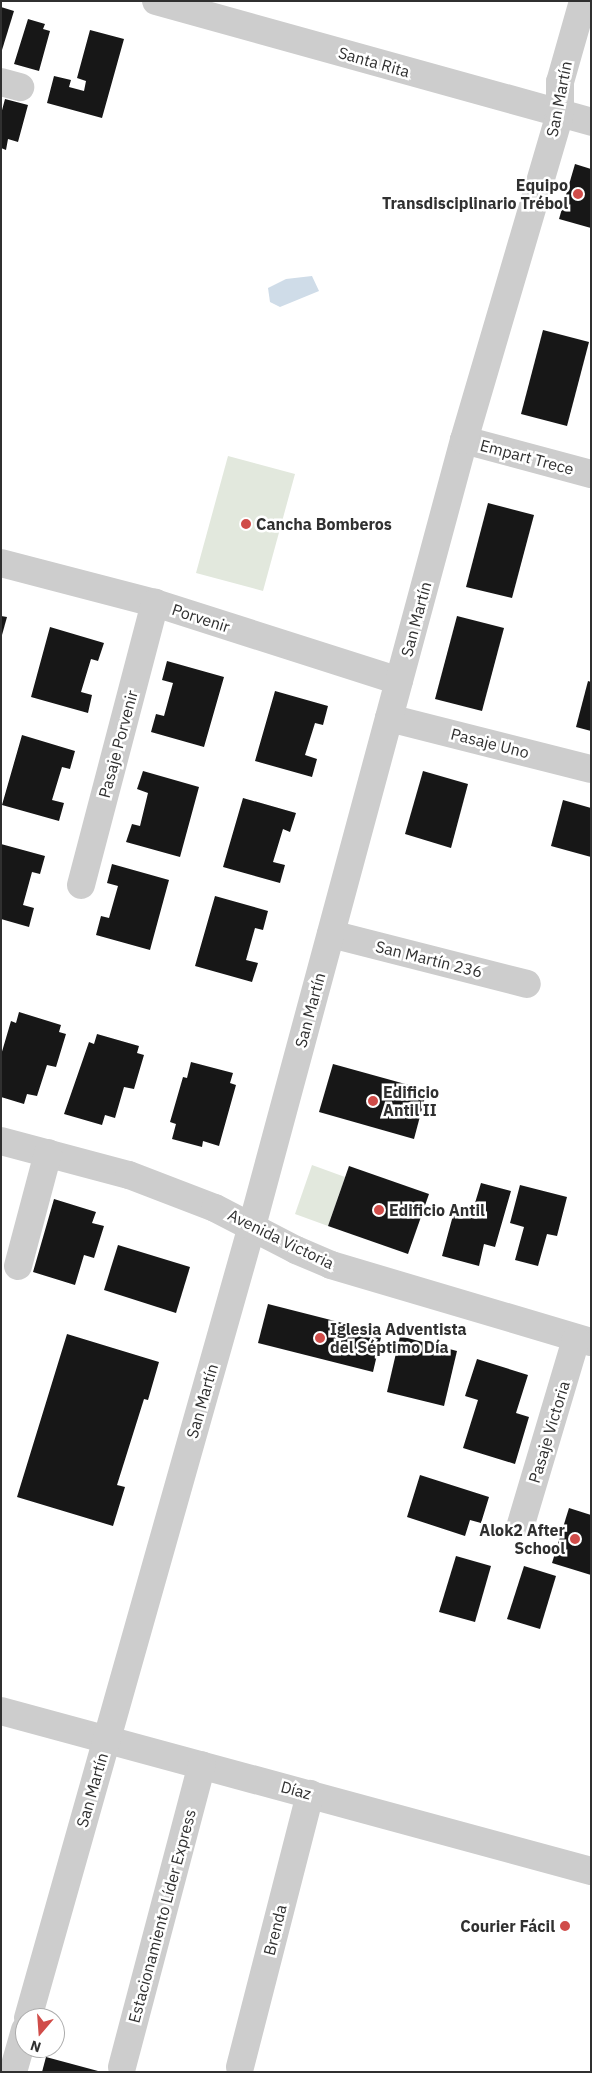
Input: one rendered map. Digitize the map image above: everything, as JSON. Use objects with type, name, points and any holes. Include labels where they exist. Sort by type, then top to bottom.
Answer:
[{"type":"street","name":"Santa Rita","points":[[156,1],[591,122]]},
{"type":"street","name":"San Martín","points":[[31,2008],[252,1226],[464,440],[560,114],[560,82],[583,1]]},
{"type":"street","name":"Empart Trece","points":[[464,440],[591,474]]},
{"type":"street","name":"Porvenir","points":[[1,563],[155,604],[399,681]]},
{"type":"street","name":"Pasaje Porvenir","points":[[81,885],[155,604]]},
{"type":"street","name":"Pasaje Uno","points":[[389,718],[591,769]]},
{"type":"street","name":"San Martín 236","points":[[331,934],[526,984]]},
{"type":"street","name":"Avenida Victoria","points":[[1,1141],[129,1175],[215,1208],[331,1265],[583,1341]]},
{"type":"street","points":[[18,1266],[48,1153]]},
{"type":"street","name":"Pasaje Victoria","points":[[521,1524],[583,1341]]},
{"type":"street","name":"Díaz","points":[[1,1711],[591,1871]]},
{"type":"street","name":"Estacionamiento Líder Express","points":[[122,2067],[202,1765]]},
{"type":"street","name":"Brenda","points":[[240,2067],[310,1794]]},
{"type":"street","points":[[10,2069],[15,2056]]},
{"type":"shaded area","points":[[312,276],[319,291],[280,307],[270,302],[268,288],[286,279]]},
{"type":"shaded area","name":"Cancha Bomberos","points":[[228,456],[295,474],[263,591],[196,573]]},
{"type":"shaded area","points":[[312,1165],[345,1177],[328,1226],[295,1214]]},
{"type":"building","points":[[1,7],[14,11],[2,50],[1,50]]},
{"type":"building","points":[[28,19],[45,24],[43,29],[50,31],[39,71],[14,64]]},
{"type":"building","points":[[90,30],[124,39],[102,118],[47,103],[54,76],[71,80],[69,87],[84,91],[86,81],[77,78]]},
{"type":"building","points":[[5,99],[28,105],[18,142],[8,139],[6,150],[1,148],[1,114]]},
{"type":"building","name":"Equipo Transdisciplinario Trébol","points":[[575,164],[591,169],[591,228],[559,219]]},
{"type":"building","points":[[543,330],[589,342],[567,426],[521,414]]},
{"type":"building","points":[[488,503],[534,515],[512,598],[466,587]]},
{"type":"building","points":[[1,616],[7,617],[2,635],[1,635]]},
{"type":"building","points":[[457,616],[504,628],[482,711],[435,699]]},
{"type":"building","points":[[50,627],[104,643],[98,661],[91,659],[81,692],[92,695],[88,713],[31,697]]},
{"type":"building","points":[[167,661],[224,677],[204,747],[151,732],[156,714],[164,716],[173,683],[162,680]]},
{"type":"building","points":[[588,681],[591,682],[591,731],[576,727]]},
{"type":"building","points":[[275,691],[328,706],[323,725],[315,723],[305,755],[317,759],[312,777],[255,761]]},
{"type":"building","points":[[22,735],[75,751],[70,769],[62,767],[52,800],[64,803],[59,821],[2,805]]},
{"type":"building","points":[[143,771],[199,787],[180,857],[126,842],[132,824],[140,826],[148,793],[137,789]]},
{"type":"building","points":[[423,771],[468,784],[451,848],[405,834]]},
{"type":"building","points":[[243,798],[296,813],[290,832],[283,829],[273,862],[285,865],[280,883],[223,867]]},
{"type":"building","points":[[563,800],[591,808],[591,857],[551,846]]},
{"type":"building","points":[[1,844],[45,856],[40,874],[32,872],[23,905],[34,908],[29,927],[1,919]]},
{"type":"building","points":[[112,864],[169,880],[150,950],[96,935],[101,916],[109,918],[118,886],[107,883]]},
{"type":"building","points":[[215,896],[268,911],[263,930],[255,928],[246,960],[258,963],[252,982],[195,966]]},
{"type":"building","points":[[19,1012],[61,1025],[59,1032],[66,1034],[56,1067],[47,1065],[37,1096],[27,1094],[24,1104],[1,1097],[1,1055],[11,1021],[16,1023]]},
{"type":"building","points":[[97,1034],[139,1046],[137,1053],[144,1055],[134,1089],[124,1087],[115,1118],[105,1115],[102,1125],[64,1114],[89,1042],[94,1044]]},
{"type":"building","points":[[191,1062],[233,1073],[230,1083],[236,1085],[219,1146],[203,1141],[202,1147],[172,1139],[176,1124],[170,1122],[183,1077],[187,1078]]},
{"type":"building","name":"Edificio Antil II","points":[[333,1064],[427,1090],[414,1139],[319,1112]]},
{"type":"building","name":"Edificio Antil","points":[[349,1166],[429,1194],[408,1254],[328,1226]]},
{"type":"building","points":[[481,1183],[511,1191],[495,1247],[484,1244],[479,1266],[442,1256],[455,1208],[472,1213]]},
{"type":"building","points":[[520,1185],[567,1197],[557,1236],[547,1234],[538,1266],[515,1260],[524,1227],[510,1223]]},
{"type":"building","points":[[54,1199],[96,1212],[92,1223],[104,1226],[94,1258],[84,1255],[75,1285],[33,1272]]},
{"type":"building","points":[[118,1245],[190,1267],[176,1313],[104,1290]]},
{"type":"building","name":"Iglesia Adventista del Séptimo Día","points":[[268,1304],[382,1333],[373,1372],[258,1343]]},
{"type":"building","points":[[67,1334],[159,1362],[148,1400],[144,1399],[117,1485],[125,1487],[113,1526],[17,1497]]},
{"type":"building","points":[[400,1336],[457,1351],[444,1406],[387,1392]]},
{"type":"building","points":[[477,1359],[528,1375],[516,1413],[529,1417],[515,1464],[463,1448],[478,1400],[465,1396]]},
{"type":"building","points":[[420,1475],[489,1497],[481,1523],[470,1520],[465,1536],[407,1517]]},
{"type":"building","name":"Alok2 After School","points":[[569,1508],[591,1515],[591,1575],[552,1563]]},
{"type":"building","points":[[456,1556],[491,1566],[475,1622],[439,1612]]},
{"type":"building","points":[[524,1566],[556,1576],[540,1629],[507,1619]]},
{"type":"building","points":[[46,2058],[98,2071],[98,2072],[42,2072]]},
{"type":"place","name":"Equipo Transdisciplinario Trébol","points":[[578,194]]},
{"type":"place","name":"Cancha Bomberos","points":[[246,524]]},
{"type":"place","name":"Edificio Antil II","points":[[373,1101]]},
{"type":"place","name":"Edificio Antil","points":[[379,1210]]},
{"type":"place","name":"Iglesia Adventista del Séptimo Día","points":[[320,1338]]},
{"type":"place","name":"Alok2 After School","points":[[575,1539]]},
{"type":"place","name":"Courier Fácil","points":[[565,1926]]}]
